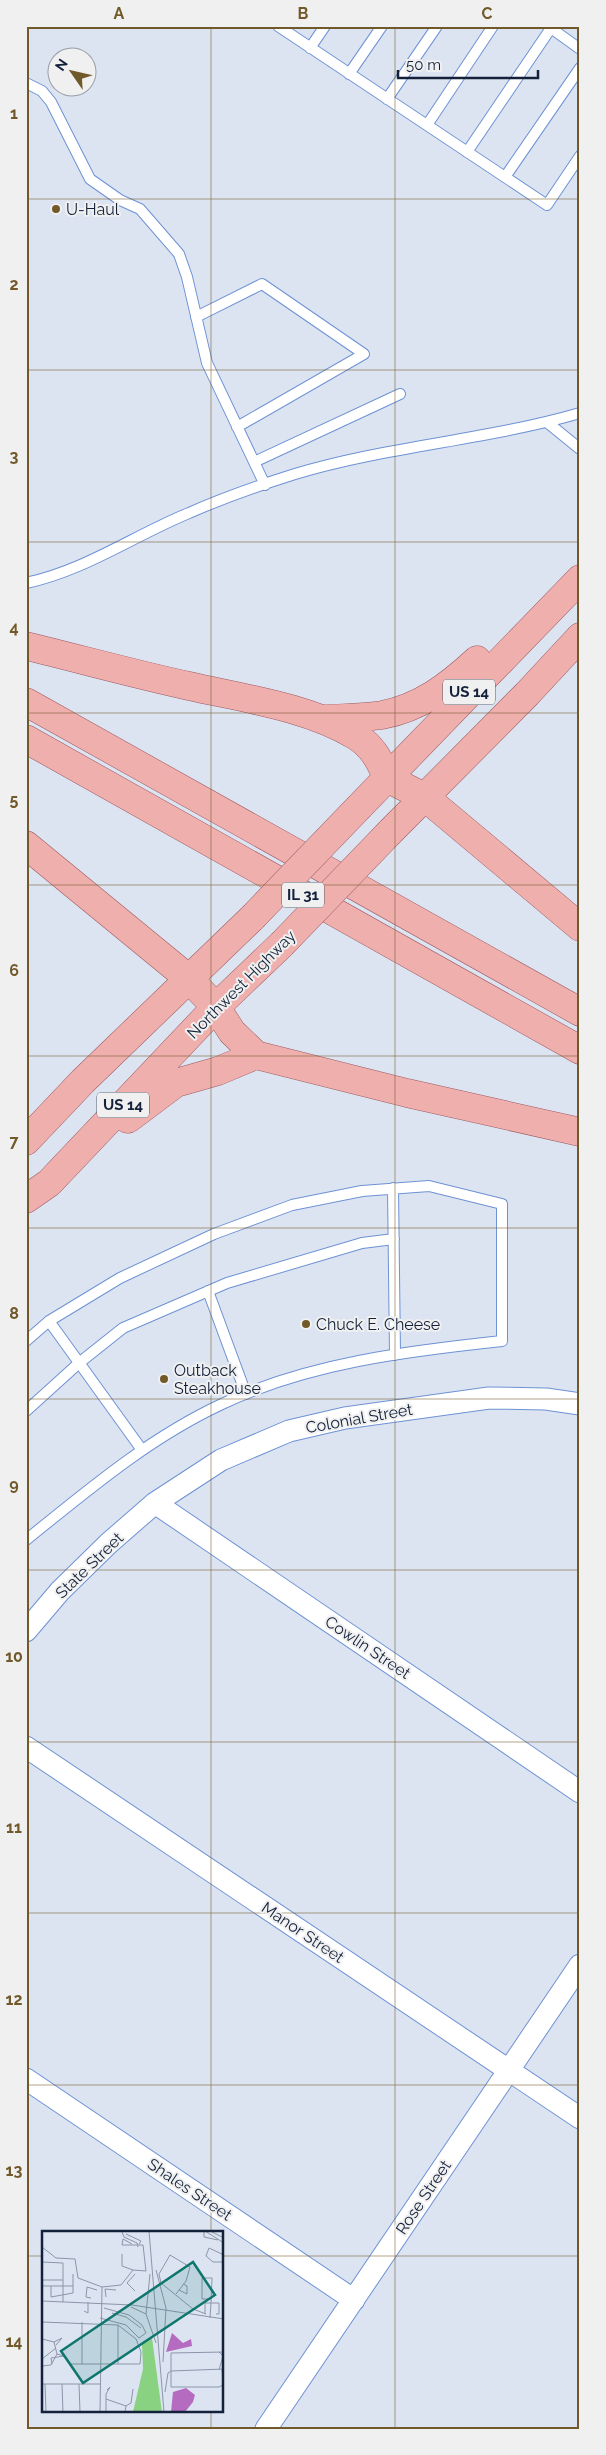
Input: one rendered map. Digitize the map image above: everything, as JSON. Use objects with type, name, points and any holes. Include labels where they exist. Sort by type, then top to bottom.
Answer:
[{"type":"main road","name":"US 14","points":[[26,1142],[83,1081],[253,917],[580,579]]},
{"type":"main road","points":[[322,719],[382,715],[418,704],[451,684],[490,647],[559,600]]},
{"type":"main road","name":"Northwest Highway","points":[[26,1200],[49,1182],[216,1007],[282,944],[389,833],[426,798],[580,636]]},
{"type":"main road","points":[[26,646],[322,719],[357,736],[368,745],[379,760],[387,778],[426,798],[580,927]]},
{"type":"main road","name":"IL 31","points":[[26,702],[580,1012]]},
{"type":"main road","name":"IL 31","points":[[26,739],[580,1050]]},
{"type":"main road","points":[[26,844],[188,978],[216,1007],[232,1032],[256,1056],[407,1093],[580,1132]]},
{"type":"main road","points":[[49,1182],[176,1083],[256,1056]]},
{"type":"street","name":"Colonial Street","points":[[155,1503],[221,1460],[289,1431],[345,1418],[489,1398],[546,1400],[580,1404]]},
{"type":"street","name":"State Street","points":[[26,1632],[60,1591],[109,1543],[155,1503]]},
{"type":"street","name":"Cowlin Street","points":[[155,1503],[580,1792]]},
{"type":"street","name":"Manor Street","points":[[26,1747],[580,2118]]},
{"type":"street","name":"Rose Street","points":[[266,2429],[580,1964]]},
{"type":"street","name":"Shales Street","points":[[26,2079],[354,2300]]},
{"type":"lane","points":[[278,26],[546,205],[580,156]]},
{"type":"lane","points":[[310,48],[325,26]]},
{"type":"lane","points":[[349,74],[382,26]]},
{"type":"lane","points":[[386,99],[437,26]]},
{"type":"lane","points":[[427,125],[493,26]]},
{"type":"lane","points":[[467,152],[549,27],[580,49]]},
{"type":"lane","points":[[505,178],[580,68]]},
{"type":"lane","points":[[26,83],[42,91],[52,102],[90,179],[120,200],[140,209],[179,254],[187,276],[207,363],[265,485]]},
{"type":"lane","points":[[196,317],[262,284],[364,354],[237,427]]},
{"type":"lane","points":[[254,462],[400,394]]},
{"type":"lane","points":[[26,583],[82,564],[189,512],[296,474],[388,452],[548,422],[580,413]]},
{"type":"lane","points":[[548,422],[580,449]]},
{"type":"lane","points":[[26,1341],[49,1321],[120,1278],[214,1234],[292,1205],[362,1191],[429,1186],[502,1204],[502,1341],[395,1355],[342,1365],[274,1383],[222,1404],[142,1450],[103,1477],[26,1540]]},
{"type":"lane","points":[[394,1188],[395,1355]]},
{"type":"lane","points":[[26,1411],[79,1363],[123,1328],[227,1283],[362,1243],[394,1239]]},
{"type":"lane","points":[[208,1291],[246,1394]]},
{"type":"lane","points":[[49,1321],[142,1450]]},
{"type":"place","name":"U-Haul","points":[[56,209]]},
{"type":"place","name":"Chuck E. Cheese","points":[[306,1324]]},
{"type":"place","name":"Outback Steakhouse","points":[[164,1379]]}]
